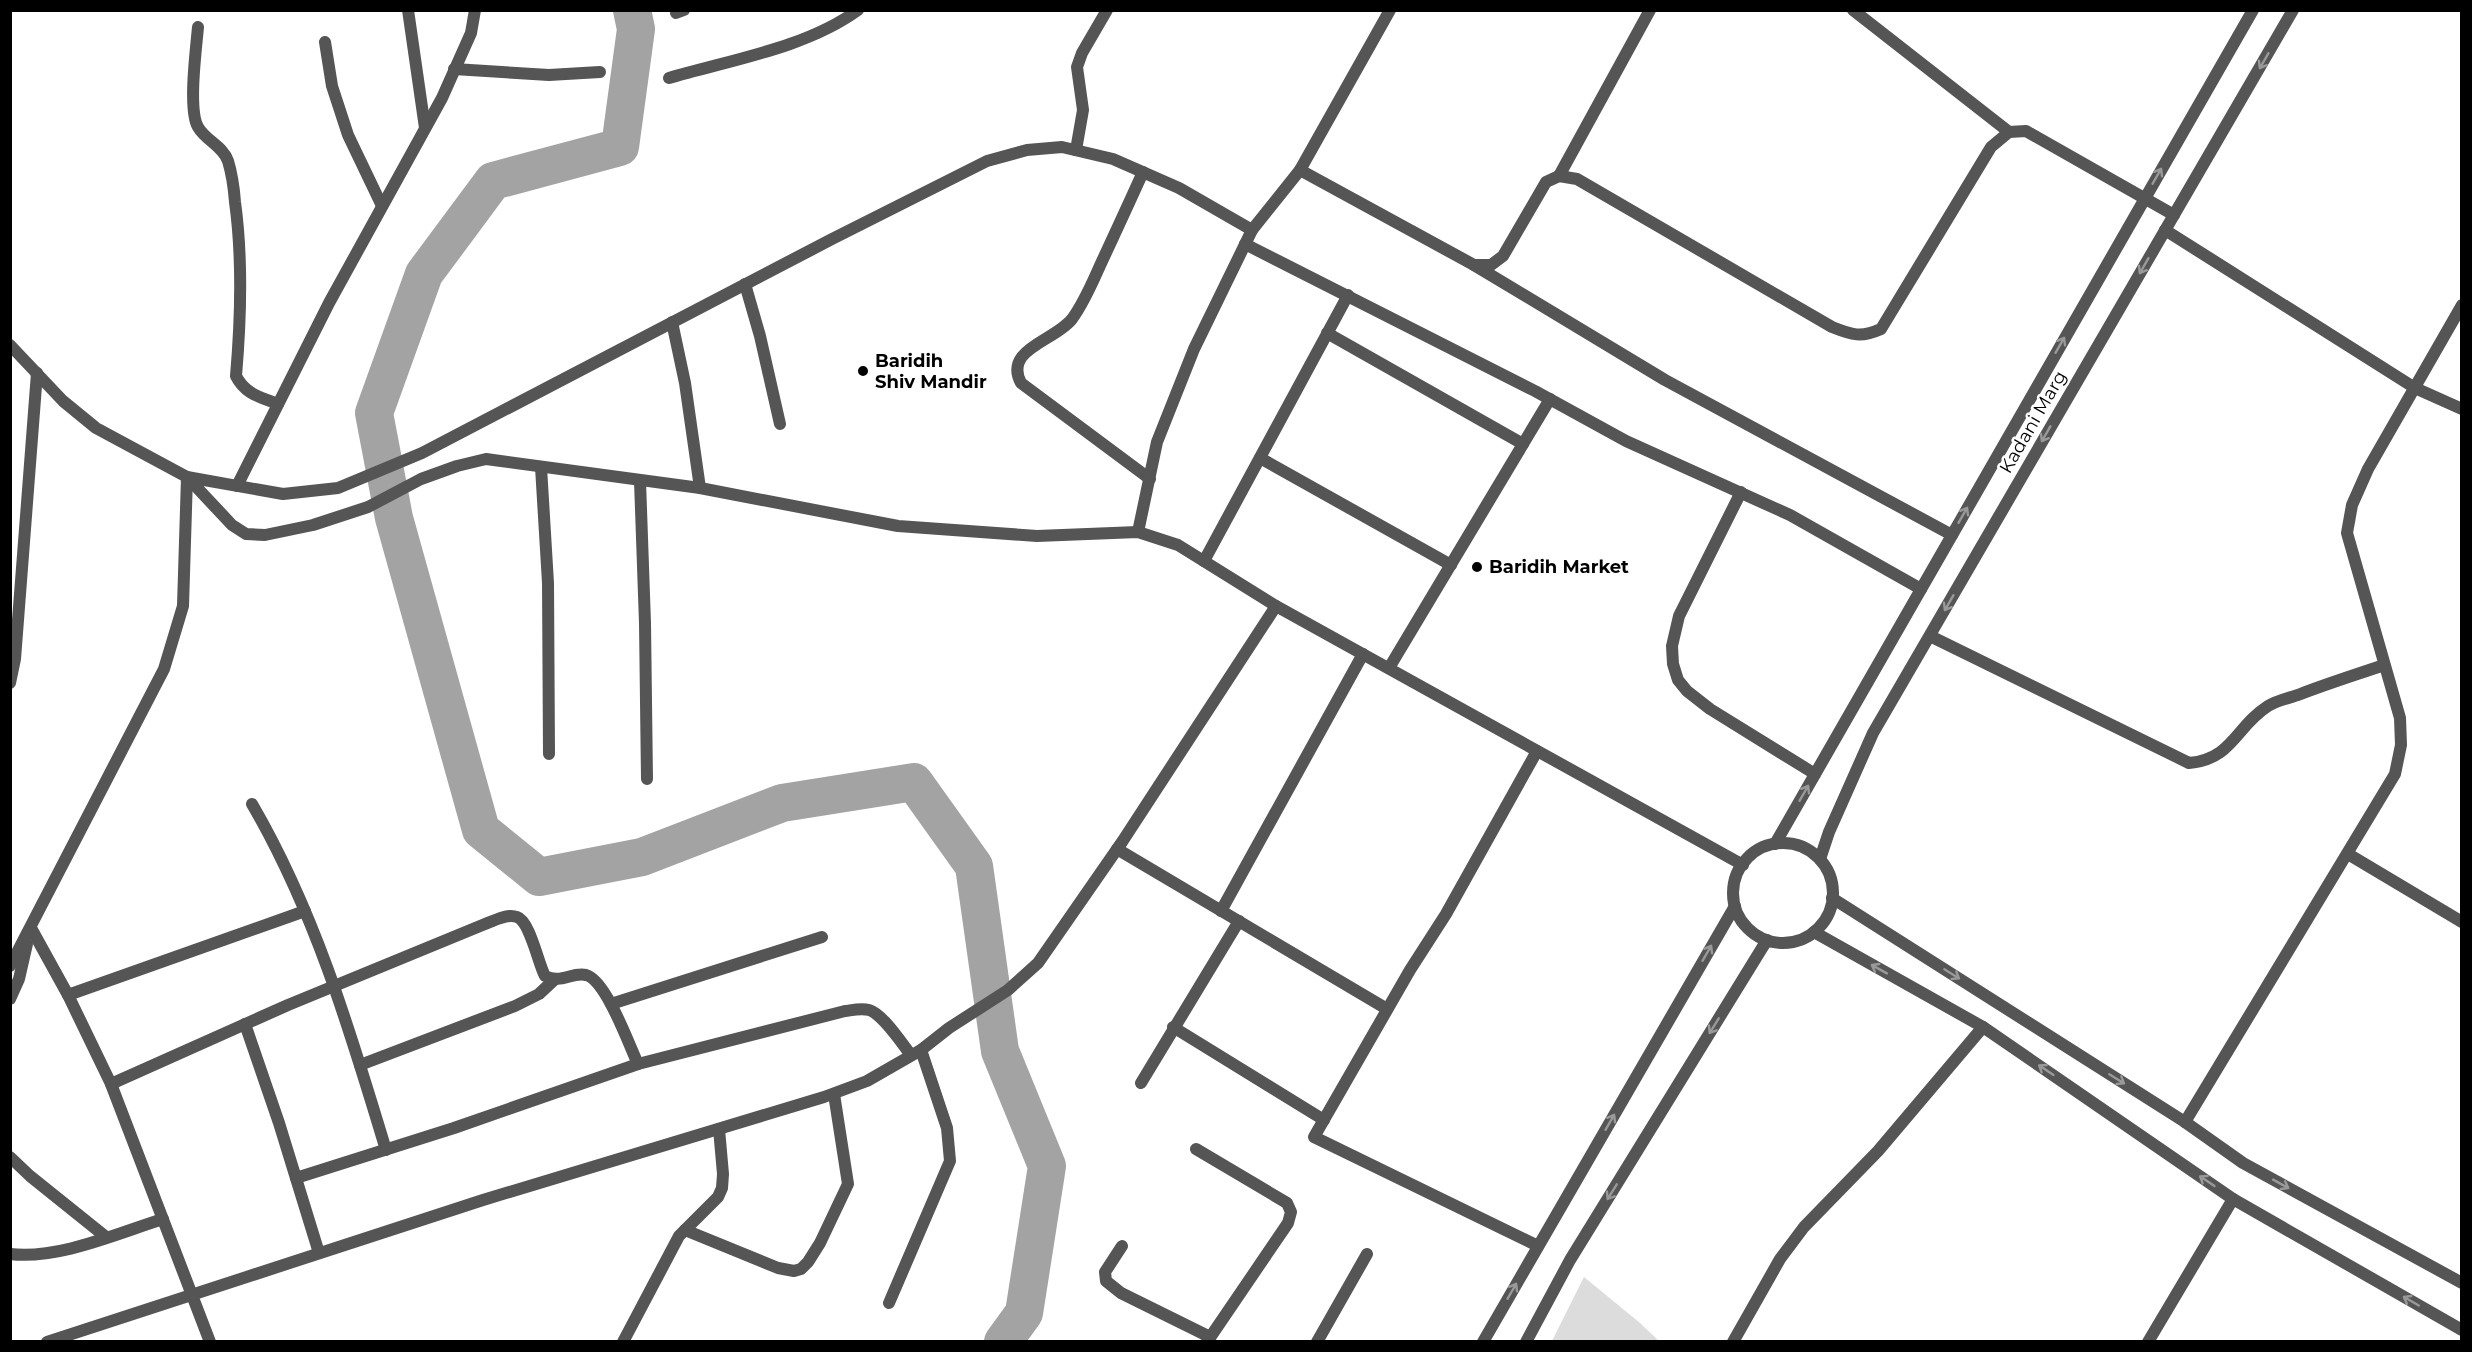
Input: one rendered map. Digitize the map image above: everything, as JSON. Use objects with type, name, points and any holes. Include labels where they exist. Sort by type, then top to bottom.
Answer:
[{"type":"street","points":[[408,10],[425,128]]},
{"type":"street","points":[[237,486],[329,303],[425,128],[471,33],[475,10]]},
{"type":"street","points":[[669,78],[822,32],[858,10]]},
{"type":"street","points":[[1076,150],[1083,110],[1077,67],[1082,53],[1107,10]]},
{"type":"street","points":[[1138,532],[1157,442],[1194,349],[1252,230],[1300,170],[1390,10]]},
{"type":"street","points":[[1559,176],[1650,10]]},
{"type":"street","points":[[1852,10],[2008,132]]},
{"type":"street","name":"Kadani Marg","points":[[1775,844],[2253,10]]},
{"type":"street","name":"Kadani Marg","points":[[1820,859],[1829,832],[1873,733],[2293,10]]},
{"type":"street","points":[[198,27],[193,114],[198,128],[222,149],[228,160],[240,232],[241,270],[236,376],[242,388],[278,404]]},
{"type":"street","points":[[325,42],[332,86],[348,135],[382,206]]},
{"type":"street","points":[[454,69],[549,75],[600,72]]},
{"type":"street","points":[[1474,265],[1491,265],[1503,256],[1546,182],[1559,176],[1578,179],[1832,327],[1850,334],[1868,335],[1881,329],[1991,147],[2008,132],[2025,131],[2174,215]]},
{"type":"street","points":[[10,345],[63,401],[96,428],[187,477],[283,494],[338,488],[422,453],[745,284],[987,161],[1027,150],[1062,147],[1113,159],[1179,188],[1252,230]]},
{"type":"street","points":[[1300,170],[1474,265],[1665,380],[1952,535]]},
{"type":"street","points":[[1143,172],[1086,295],[1072,319],[1061,331],[1022,355],[1016,365],[1016,373],[1021,383],[1149,479]]},
{"type":"street","points":[[2165,230],[2415,387],[2462,409]]},
{"type":"street","points":[[1245,244],[1550,399],[1626,441],[1790,515],[1921,589]]},
{"type":"street","points":[[745,284],[760,336],[780,424]]},
{"type":"street","points":[[1204,561],[1348,295]]},
{"type":"street","points":[[2186,1122],[2395,774],[2401,745],[2400,718],[2348,533],[2352,505],[2368,469],[2462,305]]},
{"type":"street","points":[[672,322],[685,383],[700,488]]},
{"type":"street","points":[[1327,333],[1523,444]]},
{"type":"street","points":[[10,683],[15,659],[37,373]]},
{"type":"street","points":[[1389,668],[1550,399]]},
{"type":"street","points":[[1260,458],[1451,565]]},
{"type":"street","points":[[187,477],[232,525],[246,534],[264,535],[313,525],[368,507],[421,479],[457,466],[486,459],[700,488],[898,526],[1037,536],[1138,532],[1178,545],[1276,606],[1743,865]]},
{"type":"street","points":[[541,466],[548,583],[549,754]]},
{"type":"street","points":[[10,966],[164,669],[183,606],[187,477]]},
{"type":"street","points":[[640,481],[647,779]]},
{"type":"street","points":[[1741,492],[1679,616],[1672,646],[1673,664],[1678,680],[1687,691],[1710,709],[1815,774]]},
{"type":"street","points":[[47,1341],[483,1200],[834,1094],[867,1081],[916,1053],[949,1028],[1008,990],[1038,963],[1117,849],[1276,606]]},
{"type":"street","points":[[1930,636],[2189,763],[2204,762],[2218,756],[2233,743],[2253,718],[2269,705],[2384,665]]},
{"type":"street","points":[[1221,911],[1363,654]]},
{"type":"street","points":[[1537,751],[1446,914],[1314,1137],[1538,1246]]},
{"type":"street","points":[[252,804],[276,846],[335,985],[386,1150]]},
{"type":"street","points":[[1775,844],[1791,844],[1807,849],[1820,859],[1829,873],[1833,889],[1825,920],[1814,932],[1799,940],[1783,943],[1767,940],[1752,933],[1741,920],[1735,906],[1733,889],[1737,873],[1743,865],[1760,849],[1775,844]]},
{"type":"street","points":[[1117,849],[1388,1010]]},
{"type":"street","points":[[2348,854],[2462,922]]},
{"type":"street","points":[[1832,898],[2186,1122],[2243,1163],[2462,1283]]},
{"type":"street","points":[[1483,1341],[1735,906]]},
{"type":"street","points":[[68,995],[305,911]]},
{"type":"street","points":[[111,1084],[335,985],[503,917],[517,916],[526,923],[545,976],[554,980]]},
{"type":"street","points":[[1141,1083],[1239,921]]},
{"type":"street","points":[[31,928],[68,995],[111,1084],[210,1341]]},
{"type":"street","points":[[10,999],[19,979],[31,928]]},
{"type":"street","points":[[1814,932],[1983,1028],[2233,1199],[2462,1330]]},
{"type":"street","points":[[611,1004],[822,937]]},
{"type":"street","points":[[1526,1341],[1570,1260],[1767,940]]},
{"type":"street","points":[[360,1065],[515,1006],[538,994],[554,980],[586,975],[597,981],[611,1004],[638,1064]]},
{"type":"street","points":[[296,1178],[386,1150],[638,1064],[846,1011],[861,1009],[872,1011],[916,1053],[947,1128],[950,1161],[889,1303]]},
{"type":"street","points":[[245,1024],[319,1253]]},
{"type":"street","points":[[1173,1027],[1324,1120]]},
{"type":"street","points":[[1733,1341],[1780,1259],[1804,1227],[1878,1151],[1983,1028]]},
{"type":"street","points":[[685,1230],[778,1268],[794,1271],[801,1269],[820,1243],[848,1184],[834,1094]]},
{"type":"street","points":[[623,1341],[669,1251],[685,1230],[718,1197],[722,1188],[719,1129]]},
{"type":"street","points":[[1122,1246],[1105,1272],[1106,1281],[1122,1293],[1208,1339],[1288,1223],[1291,1212],[1287,1203],[1196,1149]]},
{"type":"street","points":[[10,1157],[30,1176],[106,1236]]},
{"type":"street","points":[[2148,1341],[2233,1199]]},
{"type":"street","points":[[10,1254],[25,1256],[44,1253],[163,1219]]},
{"type":"street","points":[[1317,1341],[1367,1254]]},
{"type":"shaded area","points":[[1584,1277],[1640,1323],[1659,1341],[1552,1341]]},
{"type":"waterway","points":[[632,10],[636,29],[620,147],[493,181],[424,274],[374,413],[394,518],[481,830],[539,877],[642,857],[782,803],[914,782],[974,866],[1000,1051],[1047,1166],[1024,1313],[1003,1342]]},
{"type":"place","name":"Baridih Shiv Mandir","points":[[863,371]]},
{"type":"place","name":"Baridih Market","points":[[1477,567]]}]
